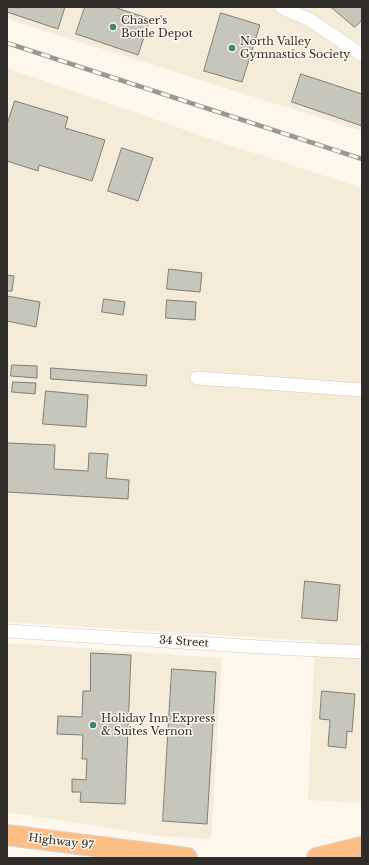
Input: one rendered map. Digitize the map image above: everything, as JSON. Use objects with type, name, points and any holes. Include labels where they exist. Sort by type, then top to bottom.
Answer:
[{"type":"highway","name":"Highway 97","points":[[7,835],[187,858]]},
{"type":"highway","points":[[317,858],[362,847]]},
{"type":"street","points":[[281,7],[310,20],[362,55]]},
{"type":"street","points":[[197,378],[362,390]]},
{"type":"street","name":"34 Street","points":[[7,631],[362,652]]},
{"type":"shaded area","points":[[7,7],[362,7],[362,131],[7,19]]},
{"type":"shaded area","points":[[7,68],[214,140],[362,188],[362,803],[308,800],[315,641],[7,622]]},
{"type":"shaded area","points":[[7,643],[222,658],[211,839],[160,836],[7,812]]},
{"type":"building","points":[[7,7],[65,7],[58,29],[7,12]]},
{"type":"building","name":"Chaser's Bottle Depot","points":[[85,7],[114,7],[150,19],[138,55],[76,34]]},
{"type":"building","points":[[331,7],[362,7],[362,20],[355,27]]},
{"type":"building","name":"North Valley Gymnastics Society","points":[[221,13],[260,25],[242,82],[204,71]]},
{"type":"building","points":[[301,74],[362,94],[362,126],[292,102]]},
{"type":"building","points":[[15,101],[68,117],[65,128],[105,140],[92,181],[39,165],[38,171],[7,161],[7,125]]},
{"type":"building","points":[[122,148],[153,158],[138,201],[108,191]]},
{"type":"building","points":[[169,269],[202,273],[200,292],[167,289]]},
{"type":"building","points":[[7,275],[14,276],[12,291],[7,291]]},
{"type":"building","points":[[7,296],[40,302],[36,327],[7,321]]},
{"type":"building","points":[[104,299],[125,302],[123,315],[102,312]]},
{"type":"building","points":[[167,300],[196,302],[195,320],[166,318]]},
{"type":"building","points":[[12,365],[37,366],[37,378],[11,376]]},
{"type":"building","points":[[51,368],[147,375],[146,386],[51,379]]},
{"type":"building","points":[[13,382],[36,383],[35,394],[12,392]]},
{"type":"building","points":[[46,391],[88,395],[86,427],[43,424]]},
{"type":"building","points":[[7,443],[55,445],[54,469],[88,471],[89,453],[108,454],[106,478],[129,480],[128,499],[7,492]]},
{"type":"building","points":[[305,581],[340,585],[337,621],[302,618]]},
{"type":"building","name":"Holiday Inn Express & Suites Vernon","points":[[91,653],[131,655],[125,804],[80,802],[81,792],[72,792],[72,779],[86,780],[87,759],[82,759],[83,735],[57,734],[58,716],[82,717],[83,691],[90,691]]},
{"type":"building","points":[[172,669],[216,672],[207,824],[163,821]]},
{"type":"building","points":[[322,691],[355,694],[352,732],[347,731],[346,748],[328,746],[330,720],[320,719]]},
{"type":"railway","points":[[7,43],[362,159]]},
{"type":"place","name":"Chaser's Bottle Depot","points":[[113,27]]},
{"type":"place","name":"North Valley Gymnastics Society","points":[[232,48]]},
{"type":"place","name":"Holiday Inn Express & Suites Vernon","points":[[93,725]]}]
